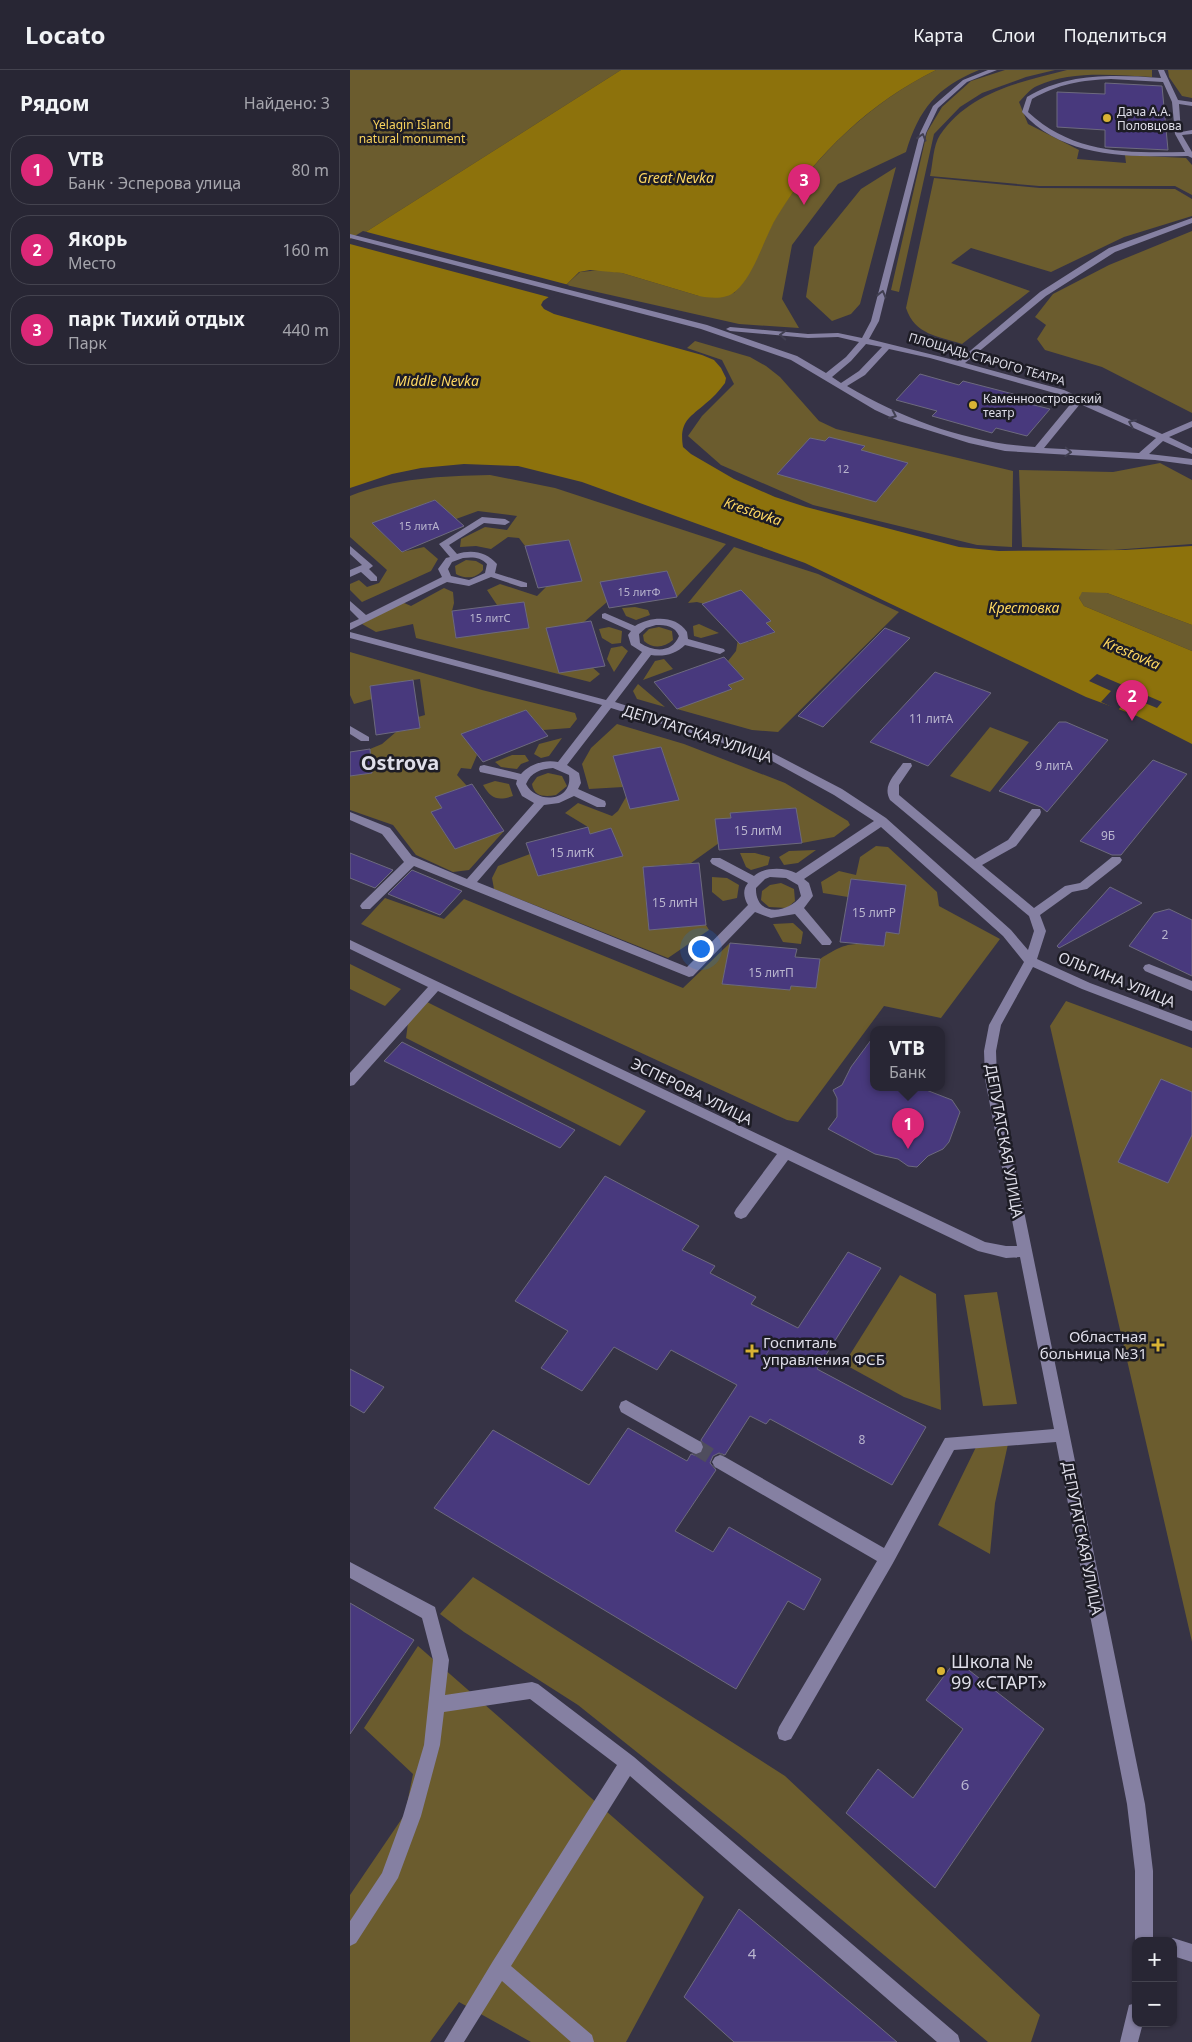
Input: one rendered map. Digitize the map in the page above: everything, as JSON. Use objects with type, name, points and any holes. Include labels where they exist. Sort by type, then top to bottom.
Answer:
[{"type":"street","points":[[826,377],[850,359],[866,340],[875,321],[923,133],[935,107],[965,81],[994,70]]},
{"type":"street","points":[[1160,70],[1175,102],[1178,134],[1183,146],[1191,155]]},
{"type":"street","points":[[1164,80],[1098,78],[1064,80],[1041,89],[1029,98],[1025,112],[1034,123],[1052,134],[1098,151],[1191,155]]},
{"type":"street","points":[[1175,102],[1192,104]]},
{"type":"street","points":[[1178,134],[1192,132]]},
{"type":"street","points":[[960,363],[1043,294],[1112,250],[1192,220]]},
{"type":"street","points":[[350,236],[704,327],[794,358],[878,408],[933,430],[980,443],[1037,451],[1141,456],[1192,462]]},
{"type":"street","name":"ПЛОЩАДЬ СТАРОГО ТЕАТРА","points":[[704,327],[808,336],[838,335],[960,363],[1060,392],[1192,451]]},
{"type":"street","points":[[794,358],[792,345],[808,336]]},
{"type":"street","name":"ПЛОЩАДЬ СТАРОГО ТЕАТРА","points":[[842,386],[862,373],[888,345]]},
{"type":"street","name":"ПЛОЩАДЬ СТАРОГО ТЕАТРА","points":[[1037,451],[1078,400]]},
{"type":"street","points":[[1141,456],[1163,437],[1192,424]]},
{"type":"street","points":[[455,557],[444,544],[482,520],[505,522]]},
{"type":"street","points":[[350,549],[368,566],[350,574]]},
{"type":"street","points":[[470,554],[484,557],[492,564],[490,574],[477,582],[452,581],[447,578],[443,569],[449,560],[455,557],[470,554]]},
{"type":"street","points":[[362,568],[374,580]]},
{"type":"street","points":[[490,574],[524,585]]},
{"type":"street","points":[[350,627],[447,578]]},
{"type":"street","points":[[350,604],[365,618]]},
{"type":"street","points":[[605,616],[636,630]]},
{"type":"street","points":[[648,623],[672,624],[682,631],[683,641],[673,650],[648,652],[641,649],[633,641],[636,630],[648,623]]},
{"type":"street","name":"ДЕПУТАТСКАЯ УЛИЦА","points":[[350,635],[609,704],[765,753],[838,792],[882,821],[1007,933],[1030,960],[995,1024],[990,1051],[991,1079],[1136,1804],[1144,1871],[1145,1937]]},
{"type":"street","points":[[683,641],[720,651]]},
{"type":"street","points":[[561,766],[648,652]]},
{"type":"street","points":[[350,729],[365,739]]},
{"type":"street","points":[[544,765],[561,766],[574,773],[576,785],[573,791],[560,800],[541,801],[526,795],[521,784],[523,778],[528,772],[544,765]]},
{"type":"street","points":[[907,766],[893,784],[891,791],[894,797],[976,863],[1034,914],[1040,931],[1030,960]]},
{"type":"street","points":[[484,769],[523,778]]},
{"type":"street","points":[[573,791],[602,804]]},
{"type":"street","points":[[470,883],[541,801]]},
{"type":"street","points":[[976,863],[1012,843],[1036,812]]},
{"type":"street","points":[[350,816],[386,831],[412,861],[689,973],[754,906]]},
{"type":"street","points":[[797,878],[882,821]]},
{"type":"street","points":[[1034,914],[1069,889],[1083,886],[1116,860]]},
{"type":"street","points":[[366,906],[412,861]]},
{"type":"street","points":[[716,861],[754,881]]},
{"type":"street","points":[[779,872],[797,878],[807,889],[807,896],[798,909],[780,914],[771,914],[754,906],[748,893],[754,881],[761,876],[779,872]]},
{"type":"street","points":[[798,909],[826,942]]},
{"type":"street","name":"ЭСПЕРОВА УЛИЦА","points":[[350,944],[983,1247],[1006,1252],[1025,1251]]},
{"type":"street","name":"ОЛЬГИНА УЛИЦА","points":[[1030,960],[1086,986],[1192,1026]]},
{"type":"street","points":[[1149,968],[1192,986]]},
{"type":"street","points":[[350,1080],[436,986]]},
{"type":"street","points":[[740,1213],[785,1153]]},
{"type":"street","points":[[626,1407],[696,1447]]},
{"type":"street","points":[[785,1733],[887,1558],[950,1443],[1062,1435]]},
{"type":"street","points":[[720,1462],[887,1558]]},
{"type":"street","points":[[350,1570],[428,1613],[441,1660],[432,1745],[412,1816],[389,1878],[350,1937]]},
{"type":"street","points":[[436,1704],[532,1690],[628,1762],[951,2042]]},
{"type":"street","points":[[452,2042],[628,1762]]},
{"type":"street","points":[[1177,1948],[1192,1953]]},
{"type":"street","points":[[499,1967],[585,2042]]},
{"type":"street","points":[[1129,2042],[1132,2027]]},
{"type":"green space","name":"Yelagin Island natural monument","points":[[350,70],[621,70],[350,242]]},
{"type":"green space","points":[[936,70],[979,70],[952,84],[932,101],[917,123],[906,152],[838,184],[792,245],[782,299],[799,328],[739,324],[566,285],[580,272],[601,270],[622,273],[699,296],[734,293],[753,265],[778,214],[793,192],[828,151],[847,132],[889,98]]},
{"type":"green space","points":[[1005,70],[1055,70],[1026,77],[982,93],[960,107],[934,134],[899,292],[891,290],[927,132],[942,107],[971,81]]},
{"type":"green space","points":[[1067,70],[1152,70],[1152,77],[1123,75],[1078,76],[1050,81],[1034,87],[1019,102],[1028,124],[1079,150],[1077,159],[1126,163],[1125,155],[1186,158],[1192,165],[1192,195],[1175,186],[1039,186],[930,176],[935,149],[940,135],[965,108],[997,91],[1031,79]]},
{"type":"green space","points":[[1168,70],[1192,70],[1192,98],[1182,96],[1169,77]]},
{"type":"green space","points":[[896,167],[860,304],[851,314],[832,321],[806,297],[814,247],[861,189]]},
{"type":"green space","points":[[934,178],[1040,188],[1175,189],[1192,199],[1192,216],[1124,237],[1051,272],[971,248],[951,263],[1030,291],[962,344],[921,329],[910,317],[906,308]]},
{"type":"green space","points":[[1192,231],[1192,413],[1102,367],[1045,350],[1037,339],[1046,325],[1035,317],[1053,294],[1109,265]]},
{"type":"green space","points":[[695,341],[750,357],[766,366],[780,377],[819,421],[836,429],[1013,471],[1012,547],[977,545],[813,505],[721,465],[688,436],[702,416],[734,384],[722,360],[687,348]]},
{"type":"green space","points":[[1160,463],[1192,480],[1192,544],[1113,550],[1022,547],[1019,470],[1113,472]]},
{"type":"green space","points":[[490,475],[555,488],[726,544],[677,597],[667,571],[613,580],[614,583],[601,585],[607,602],[584,622],[555,627],[558,637],[600,674],[590,682],[416,638],[413,624],[376,632],[362,624],[402,602],[411,606],[444,588],[453,592],[454,603],[452,611],[456,638],[528,624],[524,605],[507,607],[506,604],[497,605],[487,590],[500,584],[537,596],[547,586],[579,572],[569,540],[525,546],[519,538],[508,537],[491,549],[476,546],[460,547],[461,539],[485,527],[507,530],[517,516],[478,511],[456,519],[434,500],[373,524],[402,552],[424,547],[438,559],[431,571],[362,602],[350,590],[350,584],[359,580],[367,587],[379,583],[387,570],[350,537],[350,496],[384,485],[419,479]]},
{"type":"green space","points":[[734,547],[818,574],[899,612],[778,732],[752,730],[677,709],[731,688],[728,685],[744,679],[728,661],[736,651],[739,633],[748,642],[775,632],[766,623],[770,621],[697,602],[688,603]]},
{"type":"green space","points":[[466,560],[476,561],[483,565],[483,570],[477,575],[470,577],[456,574],[455,566]]},
{"type":"green space","points":[[1096,590],[1192,625],[1192,651],[1084,606],[1079,598],[1081,592]]},
{"type":"green space","points":[[635,607],[648,610],[650,615],[636,620],[626,616],[622,608]]},
{"type":"green space","points":[[699,624],[719,633],[701,638],[694,636],[693,626]]},
{"type":"green space","points":[[609,627],[622,631],[621,643],[612,644],[602,638],[599,629]]},
{"type":"green space","points":[[659,627],[672,631],[673,640],[666,645],[655,646],[647,644],[644,641],[643,635],[649,629]]},
{"type":"green space","points":[[622,646],[628,651],[614,672],[607,659],[611,648]]},
{"type":"green space","points":[[350,652],[482,690],[575,713],[577,719],[570,728],[543,730],[526,710],[474,729],[476,732],[464,737],[477,755],[471,769],[461,768],[457,775],[467,786],[436,797],[442,808],[432,813],[455,849],[504,831],[469,870],[453,872],[416,855],[393,825],[350,810],[350,776],[371,773],[370,749],[382,744],[396,732],[420,728],[418,717],[425,715],[420,679],[371,686],[372,699],[354,704],[350,695]]},
{"type":"green space","points":[[664,659],[673,669],[643,680],[655,661]]},
{"type":"green space","points":[[638,684],[665,707],[637,699],[633,691]]},
{"type":"green space","points":[[617,724],[684,744],[785,783],[848,821],[850,825],[834,837],[802,843],[795,808],[731,813],[731,818],[719,843],[691,863],[654,866],[655,879],[644,880],[649,930],[706,925],[709,930],[668,958],[494,889],[492,878],[498,866],[530,854],[539,876],[601,861],[611,829],[590,834],[588,827],[565,813],[578,803],[612,816],[618,811],[626,797],[675,788],[661,747],[613,756],[623,787],[589,789],[582,764],[591,748]]},
{"type":"green space","points":[[990,727],[1029,742],[990,792],[950,776]]},
{"type":"green space","points":[[562,738],[549,756],[541,758],[534,754],[539,744]]},
{"type":"green space","points":[[512,755],[525,755],[529,761],[521,764],[517,769],[501,767],[495,762]]},
{"type":"green space","points":[[548,773],[562,776],[567,786],[556,795],[541,795],[533,788],[532,784],[537,777]]},
{"type":"green space","points":[[495,781],[509,784],[513,796],[495,798],[492,796],[483,785]]},
{"type":"green space","points":[[876,846],[888,847],[937,892],[939,906],[1000,939],[941,1018],[884,1006],[798,1122],[787,1120],[361,924],[385,898],[444,919],[464,899],[683,988],[730,943],[722,984],[790,990],[791,986],[816,988],[820,959],[844,946],[864,944],[884,946],[886,932],[899,933],[905,885],[851,879],[848,897],[823,893],[821,882],[839,871],[856,875],[860,857]]},
{"type":"green space","points":[[816,850],[798,863],[784,865],[779,857],[789,851]]},
{"type":"green space","points":[[740,853],[755,853],[770,857],[768,865],[751,870],[746,867]]},
{"type":"green space","points":[[712,877],[727,878],[739,885],[737,898],[723,901],[712,892]]},
{"type":"green space","points":[[781,883],[794,889],[795,901],[787,908],[769,907],[761,900],[762,891],[770,885]]},
{"type":"green space","points":[[793,923],[803,932],[801,944],[783,942],[773,924]]},
{"type":"green space","points":[[350,964],[401,989],[385,1006],[350,989]]},
{"type":"green space","name":"Областная больница №31","points":[[1066,1001],[1192,1048],[1192,1642],[1050,1026]]},
{"type":"green space","points":[[427,1002],[646,1111],[620,1146],[406,1038],[408,1023]]},
{"type":"green space","points":[[900,1275],[936,1294],[941,1410],[904,1397],[844,1364]]},
{"type":"green space","points":[[997,1292],[1017,1404],[983,1406],[964,1295]]},
{"type":"green space","points":[[1008,1444],[995,1503],[990,1554],[938,1525],[977,1445]]},
{"type":"green space","points":[[473,1577],[785,1776],[1040,2015],[1031,2042],[988,2042],[738,1833],[578,1705],[464,1632],[440,1614]]},
{"type":"green space","points":[[418,1646],[704,1897],[626,2042],[531,2042],[459,2002],[430,2042],[350,2042],[350,1895],[405,1814],[413,1774],[364,1728]]},
{"type":"water","points":[[621,70],[936,70],[912,83],[867,114],[828,151],[810,171],[778,215],[749,275],[743,284],[732,294],[718,298],[699,296],[622,273],[590,270],[579,272],[566,285],[543,301],[541,305],[544,309],[554,314],[714,360],[726,378],[725,383],[713,397],[686,421],[682,432],[683,447],[691,454],[734,479],[775,497],[806,507],[959,547],[999,551],[1125,550],[1192,546],[1192,625],[1107,593],[1082,592],[1079,598],[1084,606],[1192,651],[1192,744],[1137,716],[1086,697],[805,563],[582,482],[518,466],[464,464],[421,468],[392,474],[350,488],[350,242]]},
{"type":"pier","points":[[363,231],[569,285],[552,298],[350,244],[350,239]]},
{"type":"pier","points":[[1097,674],[1162,702],[1157,708],[1130,697],[1118,710],[1101,702],[1111,691],[1089,681]]},
{"type":"building","name":"Дача А.А. Половцова","points":[[1105,83],[1162,86],[1168,150],[1105,147],[1105,130],[1057,127],[1057,92],[1105,94]]},
{"type":"building","name":"Каменноостровский театр","points":[[920,374],[959,385],[963,381],[1021,396],[1018,401],[1050,409],[1027,436],[996,428],[992,433],[932,416],[937,411],[896,400]]},
{"type":"building","points":[[829,437],[865,446],[861,450],[908,463],[876,502],[777,474],[810,438],[825,441]]},
{"type":"building","points":[[435,500],[464,526],[402,552],[372,523]]},
{"type":"building","points":[[569,540],[582,581],[538,588],[525,546]]},
{"type":"building","points":[[667,571],[677,597],[609,608],[600,582]]},
{"type":"building","points":[[741,590],[771,621],[766,623],[775,632],[740,644],[702,604]]},
{"type":"building","points":[[524,602],[529,628],[456,638],[452,611]]},
{"type":"building","points":[[591,621],[605,666],[559,673],[546,628]]},
{"type":"building","points":[[885,628],[910,638],[823,727],[798,716]]},
{"type":"building","points":[[724,657],[744,679],[728,685],[732,689],[677,709],[654,682]]},
{"type":"building","points":[[935,672],[991,693],[928,766],[870,742]]},
{"type":"building","points":[[413,680],[420,728],[376,735],[370,686]]},
{"type":"building","points":[[526,710],[548,736],[483,762],[461,734]]},
{"type":"building","points":[[1059,722],[1066,722],[1108,740],[1047,812],[1041,807],[999,791]]},
{"type":"building","points":[[661,747],[679,800],[630,809],[613,756]]},
{"type":"building","points":[[370,749],[372,773],[350,776],[350,752]]},
{"type":"building","points":[[1153,760],[1187,774],[1121,855],[1112,855],[1080,841]]},
{"type":"building","points":[[472,784],[504,831],[455,849],[431,812],[442,808],[435,797]]},
{"type":"building","points":[[796,808],[802,843],[719,850],[715,819],[731,818],[730,813]]},
{"type":"building","points":[[588,827],[590,834],[611,828],[623,856],[538,876],[526,843]]},
{"type":"building","points":[[350,853],[393,870],[375,888],[350,878]]},
{"type":"building","points":[[699,863],[706,925],[649,930],[643,867]]},
{"type":"building","points":[[412,870],[462,891],[440,915],[388,894]]},
{"type":"building","points":[[851,879],[906,885],[899,934],[886,932],[884,946],[840,942]]},
{"type":"building","points":[[1110,887],[1142,903],[1059,948],[1057,946]]},
{"type":"building","points":[[1169,909],[1192,920],[1192,976],[1129,946],[1154,913]]},
{"type":"building","points":[[730,943],[797,949],[795,957],[820,959],[816,988],[791,986],[790,990],[722,984]]},
{"type":"building","points":[[870,1041],[870,1091],[929,1091],[952,1100],[960,1112],[949,1142],[943,1149],[928,1156],[917,1167],[908,1166],[898,1159],[875,1154],[828,1129],[837,1117],[837,1098],[833,1090],[842,1085],[851,1067]]},
{"type":"building","points":[[402,1042],[575,1130],[560,1148],[384,1061]]},
{"type":"building","points":[[1161,1079],[1192,1092],[1192,1135],[1168,1183],[1118,1162]]},
{"type":"building","points":[[605,1176],[699,1226],[682,1250],[715,1266],[710,1273],[756,1297],[751,1304],[798,1328],[848,1252],[881,1268],[817,1369],[926,1427],[892,1485],[770,1419],[766,1424],[750,1416],[725,1455],[719,1453],[713,1456],[710,1463],[716,1470],[675,1531],[713,1552],[729,1527],[821,1579],[804,1610],[788,1601],[736,1689],[434,1508],[493,1430],[589,1485],[628,1428],[687,1461],[691,1454],[697,1456],[703,1453],[705,1446],[701,1440],[737,1385],[671,1350],[657,1370],[614,1347],[582,1391],[541,1368],[568,1331],[515,1301]]},
{"type":"building","points":[[350,1369],[384,1387],[364,1413],[350,1405]]},
{"type":"building","points":[[350,1603],[414,1640],[350,1734]]},
{"type":"building","points":[[956,1660],[1044,1729],[935,1888],[846,1813],[878,1769],[913,1798],[963,1729],[926,1700]]},
{"type":"building","points":[[739,1909],[897,2042],[734,2042],[684,1997]]},
{"type":"tunnel","points":[[696,1447],[720,1462]]},
{"type":"place","name":"Дача А.А. Половцова","points":[[1107,118]]},
{"type":"place","name":"парк Тихий отдых","points":[[804,205]]},
{"type":"place","name":"Каменноостровский театр","points":[[973,405]]},
{"type":"place","name":"Якорь","points":[[1132,721]]},
{"type":"place","name":"VTB","points":[[908,1149]]},
{"type":"place","name":"Областная больница №31","points":[[1158,1345]]},
{"type":"place","name":"Госпиталь управления ФСБ","points":[[752,1351]]},
{"type":"place","name":"Школа № 99 «СТАРТ»","points":[[941,1671]]},
{"type":"district","name":"Ostrova","points":[[400,762]]},
{"type":"water label","name":"Great Nevka","points":[[676,177]]},
{"type":"water label","name":"Middle Nevka","points":[[437,380]]},
{"type":"water label","name":"Krestovka","points":[[753,511]]},
{"type":"water label","name":"Крестовка","points":[[1024,607]]},
{"type":"water label","name":"Krestovka","points":[[1132,653]]}]
